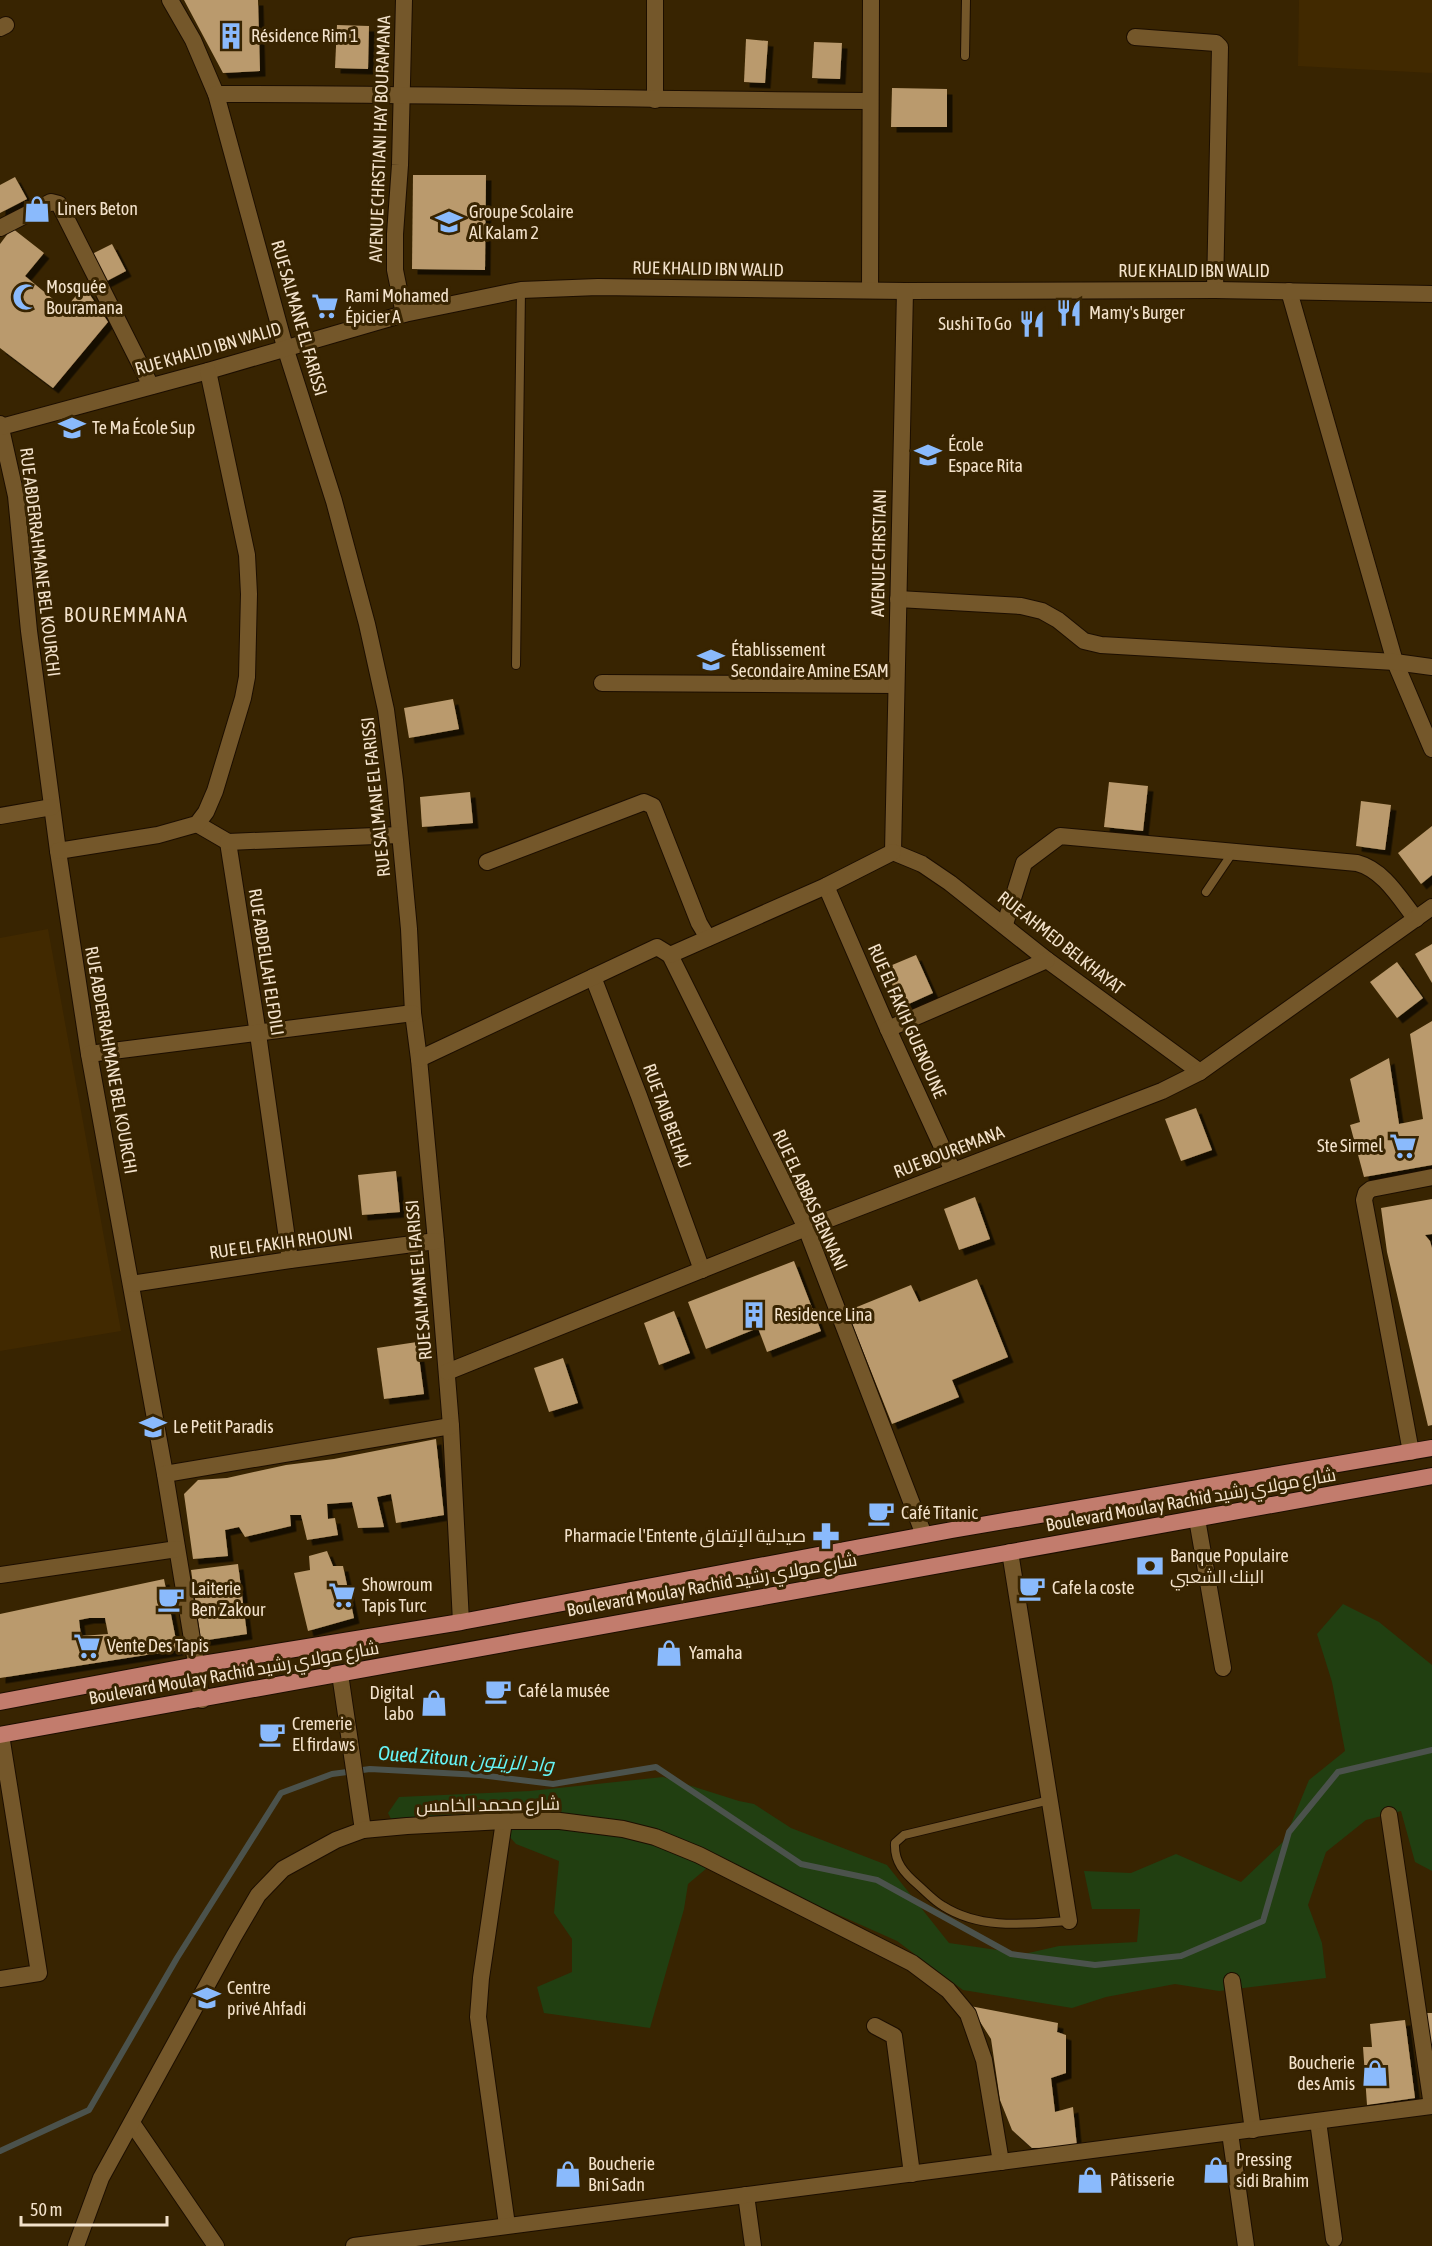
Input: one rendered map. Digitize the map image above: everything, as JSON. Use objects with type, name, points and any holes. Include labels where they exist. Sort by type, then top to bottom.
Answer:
[{"type":"main road","name":"Boulevard Moulay Rachid شارع مولاي رشيد","points":[[0,1702],[196,1665],[461,1622],[924,1535],[1432,1448]]},
{"type":"main road","name":"Boulevard Moulay Rachid شارع مولاي رشيد","points":[[0,1735],[1432,1476]]},
{"type":"street","name":"RUE SALMANE EL FARISSI","points":[[170,0],[193,40],[216,94],[285,347],[334,501],[367,624],[386,710],[410,929],[412,1013],[419,1059],[447,1372],[461,1622]]},
{"type":"street","name":"AVENUE CHRSTIANI HAY BOURAMANA","points":[[404,0],[400,165],[394,234],[395,270],[404,314]]},
{"type":"street","points":[[655,0],[655,100]]},
{"type":"street","points":[[870,290],[871,0]]},
{"type":"street","points":[[1135,37],[1216,43],[1220,47],[1215,290]]},
{"type":"street","points":[[216,94],[401,94],[655,100],[870,101]]},
{"type":"street","points":[[0,228],[51,202],[59,204],[151,386]]},
{"type":"street","name":"RUE KHALID IBN WALID","points":[[1,425],[208,371],[404,314],[521,290],[598,287],[905,291],[1215,290],[1432,294]]},
{"type":"street","name":"AVENUE CHRSTIANI","points":[[893,852],[905,291]]},
{"type":"street","points":[[1289,291],[1395,662],[1432,749]]},
{"type":"street","points":[[57,850],[158,835],[197,824],[206,812],[215,791],[235,727],[247,677],[249,648],[247,555],[208,371]]},
{"type":"street","name":"RUE ABDERRAHMANE BEL KOURCHI","points":[[1,425],[16,496],[29,631],[57,850],[89,1054],[165,1474],[202,1700]]},
{"type":"street","points":[[898,598],[1021,606],[1042,611],[1058,620],[1084,641],[1101,645],[1395,662],[1432,667]]},
{"type":"street","points":[[602,683],[895,685]]},
{"type":"street","points":[[487,862],[644,802],[653,806],[699,923],[708,938]]},
{"type":"street","points":[[0,816],[52,807]]},
{"type":"street","points":[[197,824],[228,842],[400,835]]},
{"type":"street","points":[[1005,924],[1024,863],[1060,836],[1357,863],[1369,866],[1380,874],[1416,919]]},
{"type":"street","name":"RUE ABDELLAH ELFDILI","points":[[228,842],[290,1260]]},
{"type":"street","points":[[419,1059],[657,947],[670,955],[826,886],[893,852]]},
{"type":"street","name":"RUE AHMED BELKHAYAT","points":[[893,852],[922,864],[1005,924],[1047,960],[1200,1072]]},
{"type":"street","name":"RUE EL FAKIH GUENOUNE","points":[[826,886],[888,1029],[954,1171]]},
{"type":"street","name":"RUE BOUREMANA","points":[[447,1372],[806,1228],[1162,1091],[1200,1072],[1432,907]]},
{"type":"street","name":"RUE EL ABBAS BENNANI","points":[[670,955],[806,1228],[924,1535]]},
{"type":"street","points":[[888,1029],[1047,960]]},
{"type":"street","name":"RUE TAIB BELHAJ","points":[[592,976],[639,1096],[702,1270]]},
{"type":"street","points":[[89,1054],[412,1013]]},
{"type":"street","points":[[1411,1452],[1364,1200],[1366,1192],[1371,1189],[1432,1177]]},
{"type":"street","name":"RUE EL FAKIH RHOUNI","points":[[131,1284],[436,1241]]},
{"type":"street","points":[[165,1474],[451,1426]]},
{"type":"street","points":[[1197,1519],[1223,1668]]},
{"type":"street","points":[[0,1575],[177,1549]]},
{"type":"street","points":[[1010,1551],[1069,1921]]},
{"type":"street","points":[[340,1674],[363,1830]]},
{"type":"street","points":[[0,1735],[39,1973],[0,1979]]},
{"type":"street","points":[[354,2246],[1432,2106],[1389,1815]]},
{"type":"street","points":[[504,1821],[478,2016],[507,2225]]},
{"type":"street","name":"شارع محمد الخامس","points":[[76,2246],[101,2178],[258,1895],[283,1869],[311,1852],[363,1830],[504,1821],[560,1821],[623,1829],[655,1837],[699,1855],[912,1963],[948,1990],[968,2014],[984,2060],[1001,2162]]},
{"type":"street","points":[[1232,1981],[1253,2130]]},
{"type":"street","points":[[875,2026],[894,2036],[912,2174]]},
{"type":"street","points":[[1318,2121],[1334,2238]]},
{"type":"street","points":[[132,2123],[216,2246]]},
{"type":"street","points":[[1230,2133],[1246,2246]]},
{"type":"street","points":[[746,2195],[753,2246]]},
{"type":"lane","points":[[965,56],[966,0]]},
{"type":"lane","points":[[516,665],[521,290]]},
{"type":"lane","points":[[1206,892],[1233,852]]},
{"type":"lane","points":[[1050,1800],[904,1835],[895,1843],[895,1855],[904,1873],[941,1906],[965,1917],[992,1923],[1069,1921]]},
{"type":"shaded area","points":[[1299,0],[1432,0],[1432,73],[1298,66]]},
{"type":"shaded area","points":[[48,929],[121,1331],[0,1351],[0,938]]},
{"type":"green space","points":[[1343,1604],[1379,1622],[1432,1665],[1432,1871],[1415,1862],[1401,1811],[1366,1820],[1326,1852],[1308,1905],[1322,1943],[1326,1978],[1219,1991],[1175,1984],[1106,1997],[1072,2008],[963,1990],[897,1941],[803,1899],[720,1857],[688,1884],[684,1909],[650,2028],[544,2013],[537,1987],[572,1972],[572,1939],[554,1913],[559,1861],[516,1844],[491,1816],[393,1823],[388,1813],[399,1797],[530,1791],[663,1777],[754,1804],[791,1828],[887,1865],[949,1943],[1024,1954],[1059,1946],[1137,1942],[1140,1909],[1092,1909],[1084,1871],[1131,1873],[1176,1854],[1241,1882],[1284,1841],[1309,1780],[1345,1751],[1332,1682],[1317,1634]]},
{"type":"building","name":"Résidence Rim 1","points":[[184,0],[258,0],[260,71],[223,73]]},
{"type":"building","points":[[337,25],[369,26],[368,69],[335,68]]},
{"type":"building","points":[[746,39],[768,41],[765,83],[744,82]]},
{"type":"building","points":[[814,42],[842,43],[840,79],[812,78]]},
{"type":"building","points":[[892,88],[947,89],[947,127],[891,127]]},
{"type":"building","name":"Groupe Scolaire Al Kalam 2","points":[[413,175],[486,175],[485,270],[412,269]]},
{"type":"building","points":[[15,177],[27,199],[0,213],[0,185]]},
{"type":"building","name":"Mosquée Bouramana","points":[[12,228],[44,253],[25,276],[65,309],[84,286],[108,322],[53,388],[0,348],[0,244]]},
{"type":"building","points":[[112,244],[126,271],[105,282],[90,255]]},
{"type":"building","points":[[453,699],[459,729],[409,738],[404,708]]},
{"type":"building","points":[[1109,782],[1148,786],[1143,831],[1104,827]]},
{"type":"building","points":[[470,792],[473,823],[422,827],[420,797]]},
{"type":"building","points":[[1361,801],[1391,805],[1385,850],[1356,846]]},
{"type":"building","points":[[1432,826],[1432,875],[1421,884],[1398,853]]},
{"type":"building","points":[[1432,944],[1432,983],[1415,954]]},
{"type":"building","points":[[916,955],[933,993],[902,1007],[885,968]]},
{"type":"building","points":[[1397,962],[1423,998],[1397,1018],[1370,982]]},
{"type":"building","points":[[1432,1021],[1432,1165],[1364,1177],[1350,1125],[1360,1122],[1350,1079],[1389,1058],[1399,1124],[1423,1119],[1410,1034]]},
{"type":"building","points":[[1196,1108],[1212,1150],[1181,1161],[1165,1119]]},
{"type":"building","points":[[396,1171],[400,1212],[362,1215],[358,1175]]},
{"type":"building","points":[[975,1197],[990,1239],[959,1250],[944,1209]]},
{"type":"building","points":[[1432,1199],[1432,1234],[1425,1235],[1432,1248],[1432,1425],[1428,1426],[1387,1252],[1381,1208]]},
{"type":"building","name":"Residence Lina","points":[[794,1261],[821,1331],[767,1352],[758,1328],[706,1349],[688,1302]]},
{"type":"building","points":[[977,1279],[1008,1357],[952,1380],[959,1397],[892,1424],[847,1311],[911,1285],[919,1302]]},
{"type":"building","points":[[674,1311],[690,1353],[659,1365],[644,1323]]},
{"type":"building","points":[[417,1342],[424,1394],[384,1399],[377,1348]]},
{"type":"building","points":[[563,1358],[578,1403],[549,1412],[534,1368]]},
{"type":"building","points":[[436,1439],[444,1515],[396,1523],[391,1494],[377,1497],[384,1527],[358,1528],[352,1502],[327,1504],[328,1519],[335,1518],[338,1535],[307,1540],[301,1515],[290,1515],[291,1526],[245,1537],[239,1527],[225,1530],[228,1556],[193,1559],[184,1494],[198,1480],[227,1478],[286,1465],[334,1459]]},
{"type":"building","points":[[327,1551],[333,1566],[343,1566],[354,1618],[308,1631],[294,1573],[310,1570],[309,1556]]},
{"type":"building","points":[[238,1564],[247,1634],[201,1641],[191,1570]]},
{"type":"building","points":[[164,1579],[178,1650],[0,1678],[0,1614]],"holes":[[[105,1618],[108,1634],[81,1636],[79,1620]]]},
{"type":"building","points":[[970,2006],[1058,2023],[1057,2032],[1066,2035],[1066,2073],[1051,2078],[1055,2112],[1073,2107],[1077,2147],[1032,2148],[1012,2130],[1000,2100],[991,2039]]},
{"type":"building","points":[[1427,2013],[1432,2013],[1432,2048],[1430,2048]]},
{"type":"building","points":[[1405,2020],[1415,2098],[1367,2105],[1363,2047],[1372,2047],[1370,2024]]},
{"type":"waterway","name":"Oued Zitoun واد الزيتون","points":[[0,2151],[89,2110],[177,1958],[281,1793],[332,1774],[370,1769],[480,1775],[553,1784],[656,1767],[801,1864],[877,1880],[1011,1954],[1095,1965],[1181,1956],[1263,1921],[1289,1832],[1338,1772],[1432,1750]]},
{"type":"place","name":"Résidence Rim 1","points":[[231,36]]},
{"type":"place","name":"Liners Beton","points":[[37,209]]},
{"type":"place","name":"Groupe Scolaire Al Kalam 2","points":[[449,222]]},
{"type":"place","name":"Mosquée Bouramana","points":[[26,297]]},
{"type":"place","name":"Rami Mohamed Épicier A","points":[[325,306]]},
{"type":"place","name":"Mamy's Burger","points":[[1069,313]]},
{"type":"place","name":"Sushi To Go","points":[[1032,324]]},
{"type":"place","name":"Te Ma École Sup","points":[[72,428]]},
{"type":"place","name":"École Espace Rita","points":[[928,455]]},
{"type":"place","name":"Établissement Secondaire Amine ESAM","points":[[711,660]]},
{"type":"place","name":"Ste Sirmel","points":[[1403,1146]]},
{"type":"place","name":"Residence Lina","points":[[754,1315]]},
{"type":"place","name":"Le Petit Paradis","points":[[153,1427]]},
{"type":"place","name":"Café Titanic","points":[[881,1513]]},
{"type":"place","name":"Pharmacie l'Entente صيدلية الإتفاق","points":[[826,1536]]},
{"type":"place","name":"Banque Populaire البنك الشعبي","points":[[1150,1566]]},
{"type":"place","name":"Cafe la coste","points":[[1032,1588]]},
{"type":"place","name":"Showroum Tapis Turc","points":[[342,1595]]},
{"type":"place","name":"Laiterie Ben Zakour","points":[[171,1599]]},
{"type":"place","name":"Vente Des Tapis","points":[[87,1646]]},
{"type":"place","name":"Yamaha","points":[[669,1653]]},
{"type":"place","name":"Café la musée","points":[[498,1691]]},
{"type":"place","name":"Digital labo","points":[[434,1703]]},
{"type":"place","name":"Cremerie El firdaws","points":[[272,1734]]},
{"type":"place","name":"Centre privé Ahfadi","points":[[207,1998]]},
{"type":"place","name":"Boucherie des Amis","points":[[1375,2073]]},
{"type":"place","name":"Pressing sidi Brahim","points":[[1216,2170]]},
{"type":"place","name":"Boucherie Bni Sadn","points":[[568,2174]]},
{"type":"place","name":"Pâtisserie","points":[[1090,2180]]},
{"type":"district","name":"BOUREMMANA","points":[[126,615]]}]
